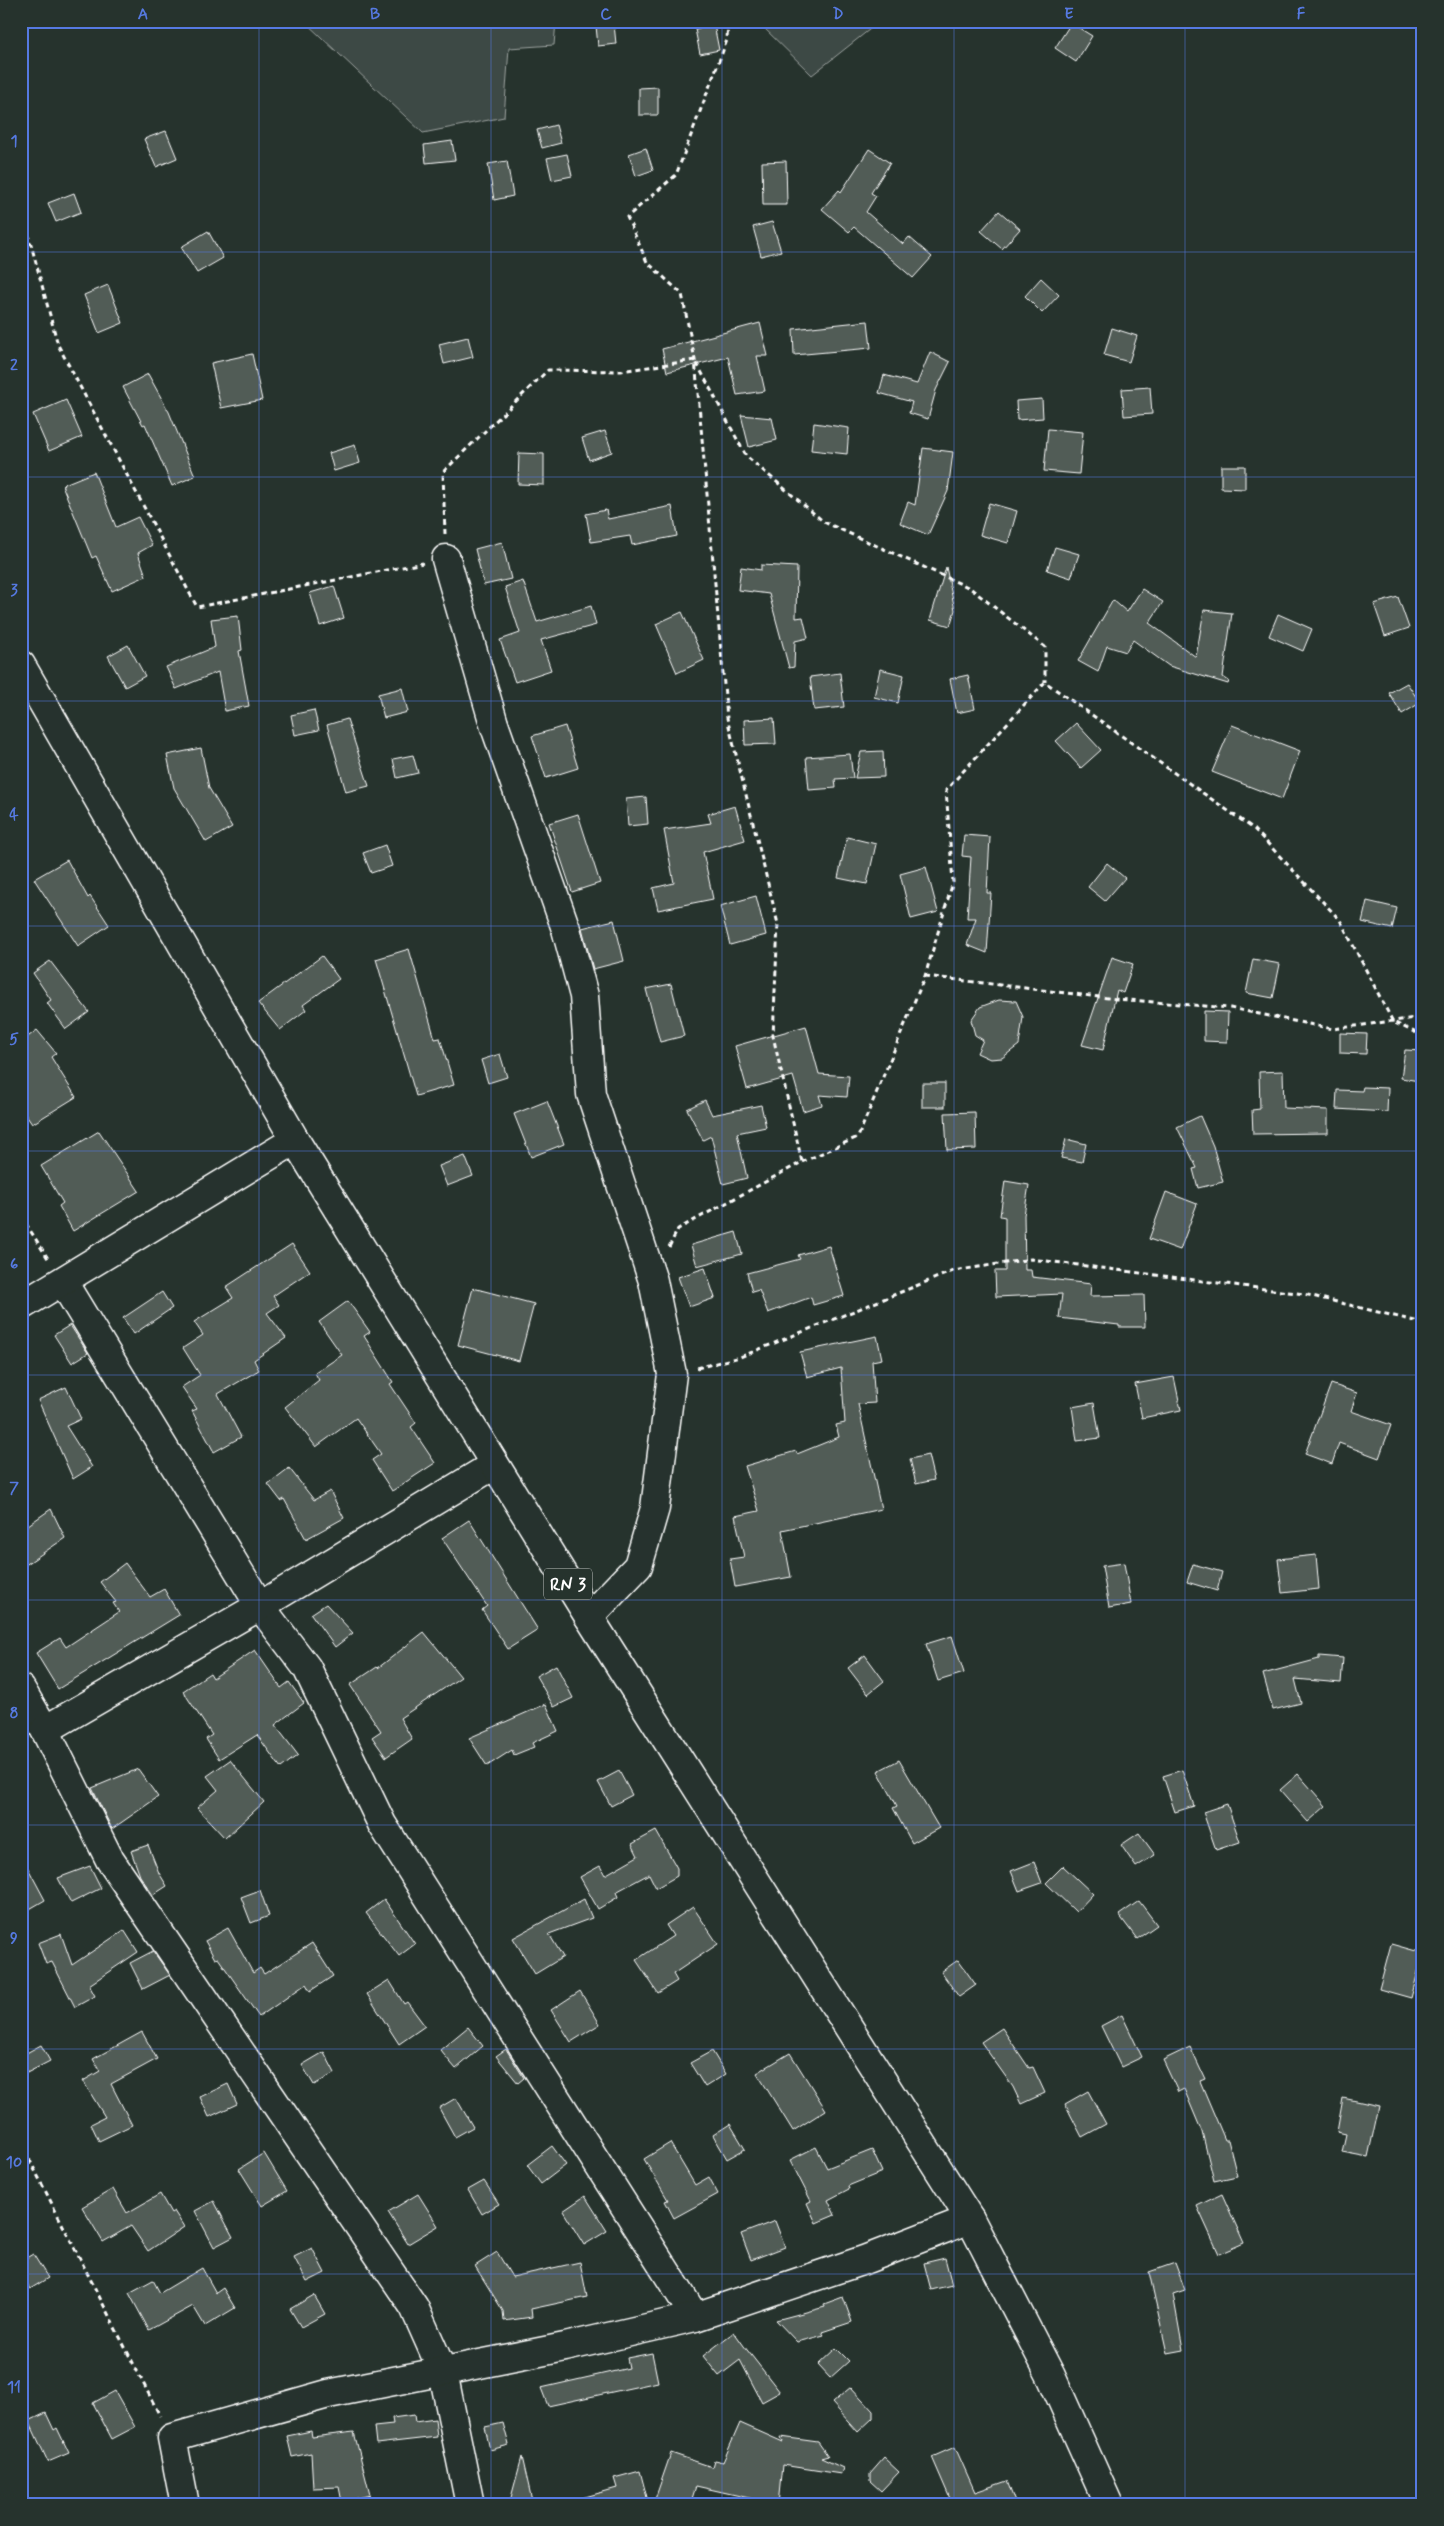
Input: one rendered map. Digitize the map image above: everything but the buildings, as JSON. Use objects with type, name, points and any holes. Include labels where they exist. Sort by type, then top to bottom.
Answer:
[{"type":"street","points":[[446,559],[494,724],[566,929],[584,996],[592,1094],[653,1281],[672,1374],[656,1508],[638,1566],[589,1617]]},
{"type":"street","name":"RN 3","points":[[21,665],[295,1140],[589,1617],[970,2219],[1051,2376],[1108,2505]]},
{"type":"street","points":[[21,1306],[295,1140]]},
{"type":"street","points":[[63,1282],[260,1606],[307,1668],[382,1824],[695,2317]]},
{"type":"street","points":[[45,1730],[260,1606],[494,1465]]},
{"type":"street","points":[[21,1689],[45,1730],[110,1860],[414,2307],[443,2372],[470,2505]]},
{"type":"street","points":[[185,2505],[172,2438],[328,2394],[443,2372],[695,2317],[864,2260],[970,2219]]},
{"type":"path","points":[[728,21],[727,40],[676,175],[627,217],[647,262],[682,294],[695,360],[727,718],[778,924],[773,1036],[802,1162]]},
{"type":"path","points":[[21,207],[58,345],[197,607],[446,559],[443,472],[548,370],[621,370],[695,360]]},
{"type":"path","points":[[653,1281],[678,1229],[802,1162],[858,1137],[925,976],[952,882],[946,790],[1045,682],[1045,647],[970,588],[824,522],[746,456],[695,360]]},
{"type":"path","points":[[1045,682],[1254,829],[1340,920],[1393,1022],[1423,1036]]},
{"type":"path","points":[[925,976],[1116,999],[1230,1008],[1333,1029],[1423,1017]]},
{"type":"path","points":[[21,1216],[63,1282]]},
{"type":"path","points":[[672,1374],[740,1357],[953,1271],[1031,1259],[1304,1294],[1423,1323]]},
{"type":"path","points":[[21,2143],[172,2438]]},
{"type":"shaded area","points":[[304,21],[556,21],[554,45],[509,48],[504,117],[423,133]]},
{"type":"shaded area","points":[[757,21],[878,21],[879,22],[812,75]]}]
